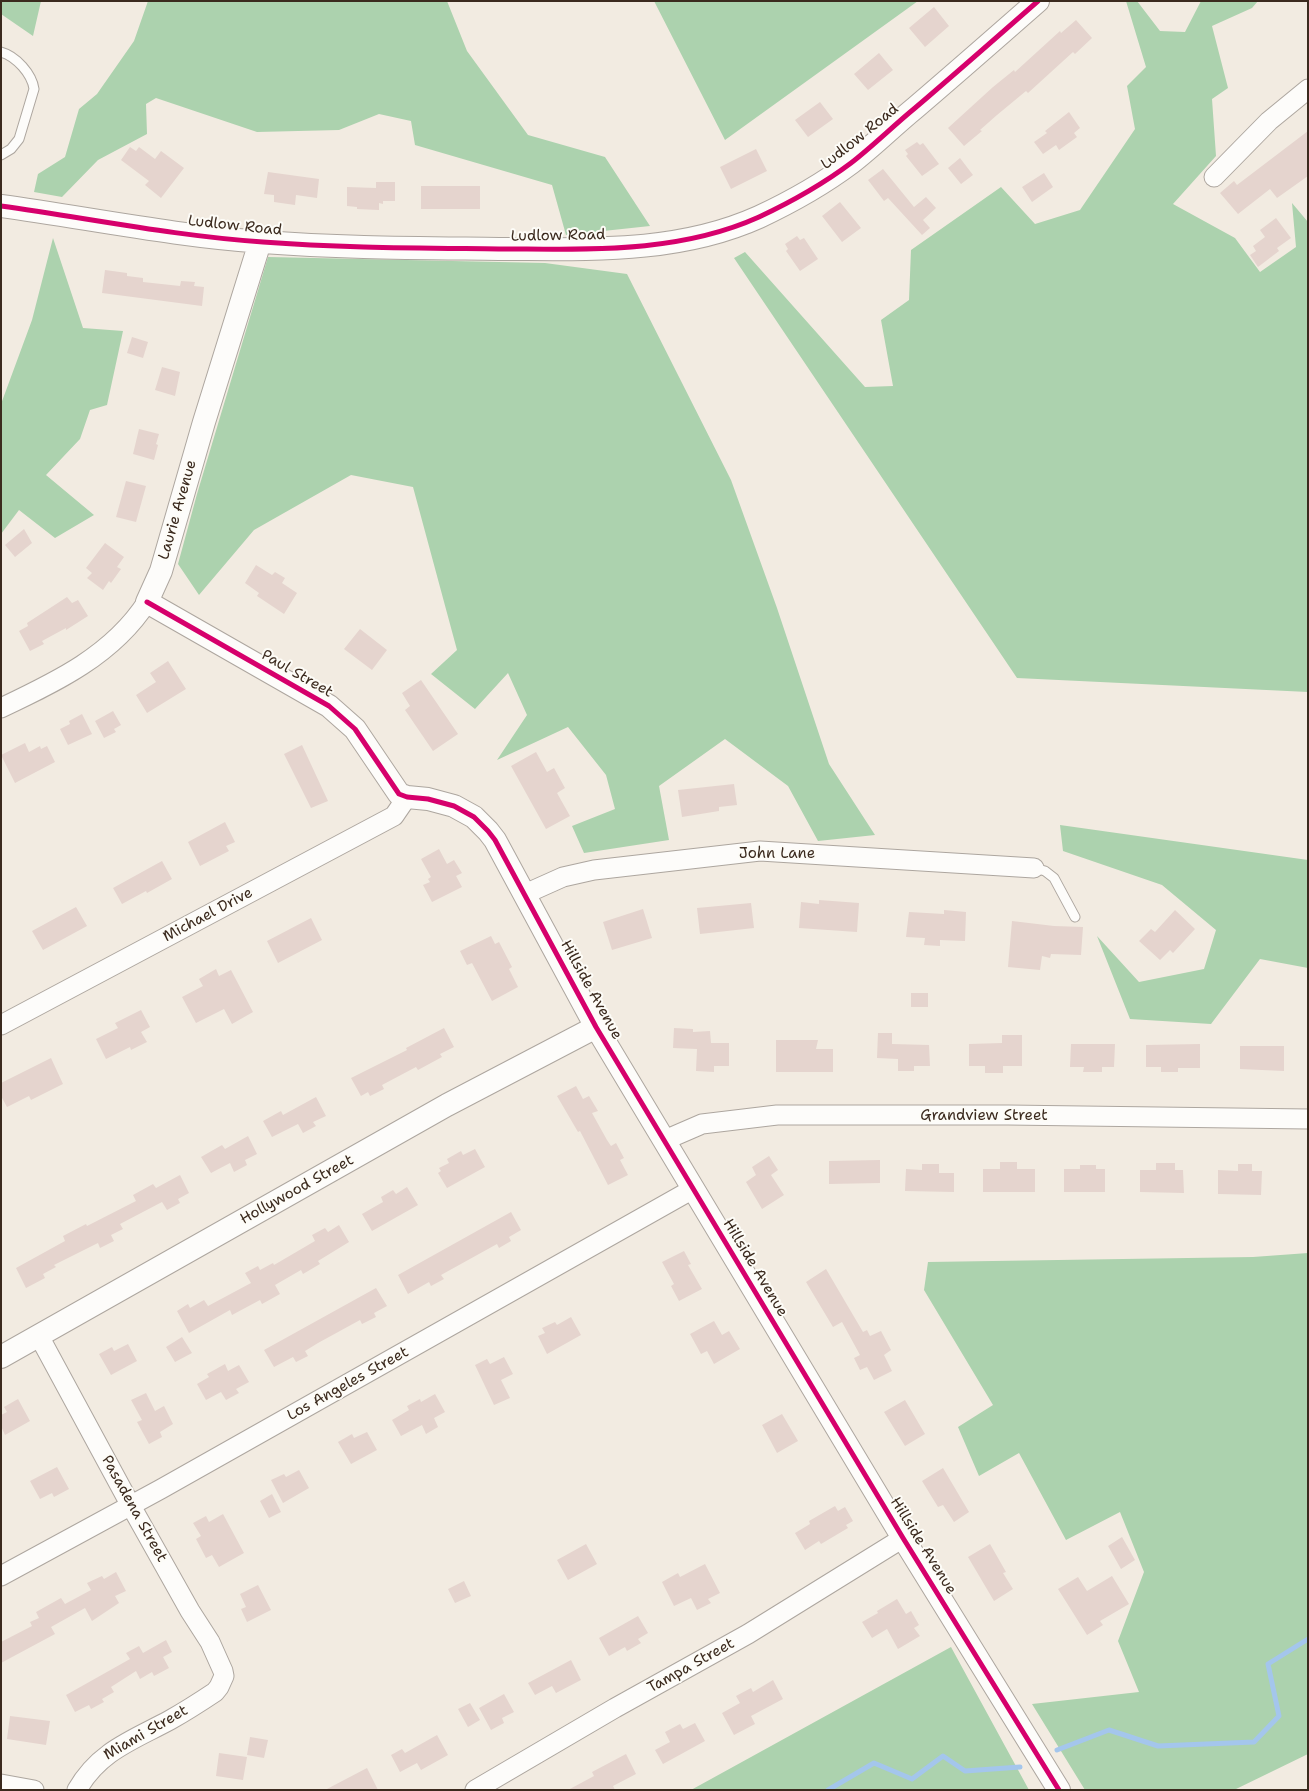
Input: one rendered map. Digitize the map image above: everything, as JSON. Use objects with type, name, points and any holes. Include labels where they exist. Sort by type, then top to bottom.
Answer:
[{"type":"street","name":"Ludlow Road","points":[[1,206],[134,227],[260,242],[386,248],[581,249],[671,243],[709,235],[738,225],[777,208],[814,188],[848,165],[967,64],[1038,1]]},
{"type":"street","points":[[1214,177],[1269,121],[1308,89]]},
{"type":"street","name":"Laurie Avenue","points":[[1,708],[56,682],[103,650],[131,624],[147,602],[160,571],[204,422],[260,242]]},
{"type":"street","name":"Paul Street","points":[[147,602],[329,706],[355,729],[398,794],[407,797]]},
{"type":"street","name":"Hillside Avenue","points":[[407,797],[428,799],[454,806],[474,817],[495,840],[596,1027],[903,1538],[1059,1790]]},
{"type":"street","name":"Michael Drive","points":[[1,1025],[388,820],[394,816],[407,797]]},
{"type":"street","name":"John Lane","points":[[525,894],[563,877],[594,870],[760,851],[1034,868]]},
{"type":"street","name":"Hollywood Street","points":[[1,1357],[453,1101],[596,1027]]},
{"type":"street","name":"Grandview Street","points":[[665,1140],[702,1124],[777,1115],[1008,1115],[1308,1119]]},
{"type":"street","name":"Los Angeles Street","points":[[1,1576],[131,1506],[693,1189]]},
{"type":"street","name":"Pasadena Street","points":[[39,1336],[131,1506],[190,1611],[210,1642],[223,1671],[224,1676],[222,1683]]},
{"type":"street","name":"Tampa Street","points":[[475,1790],[615,1708],[754,1630],[903,1538]]},
{"type":"street","name":"Miami Street","points":[[77,1790],[83,1779],[99,1761],[123,1744],[192,1707],[215,1692],[222,1683]]},
{"type":"street","points":[[1,1784],[34,1790]]},
{"type":"lane","points":[[1,52],[5,53],[20,64],[33,82],[34,89],[19,139],[11,149],[1,155]]},
{"type":"lane","points":[[1034,868],[1045,871],[1054,878],[1075,916]]},
{"type":"green space","points":[[1,1],[41,1],[33,36],[1,14]]},
{"type":"green space","points":[[148,1],[447,1],[467,51],[528,135],[605,157],[650,226],[566,235],[552,185],[415,145],[411,121],[379,114],[339,130],[257,132],[156,98],[146,104],[147,134],[98,160],[62,197],[34,192],[38,174],[65,157],[79,109],[97,94],[134,41]]},
{"type":"green space","points":[[654,1],[918,1],[725,140]]},
{"type":"green space","points":[[1126,1],[1137,1],[1160,31],[1185,32],[1201,1],[1258,1],[1252,8],[1212,26],[1228,88],[1212,99],[1216,156],[1173,204],[1235,238],[1260,272],[1296,247],[1292,203],[1308,222],[1308,692],[1017,678],[734,258],[745,252],[865,387],[893,386],[881,320],[909,300],[911,250],[1001,187],[1035,224],[1080,210],[1135,129],[1127,86],[1146,67]]},
{"type":"green space","points":[[53,238],[83,328],[123,331],[107,405],[90,410],[80,439],[46,475],[94,515],[55,538],[19,510],[1,534],[1,404],[32,320]]},
{"type":"green space","points":[[268,257],[545,263],[627,274],[731,480],[777,608],[829,764],[875,835],[818,841],[788,786],[725,739],[659,786],[669,840],[584,853],[572,826],[615,809],[606,775],[568,727],[497,760],[527,715],[508,673],[475,709],[431,674],[457,650],[413,487],[351,475],[254,530],[199,595],[178,564],[197,494]]},
{"type":"green space","points":[[1060,825],[1308,860],[1308,968],[1260,959],[1211,1024],[1130,1019],[1097,936],[1139,982],[1204,969],[1216,930],[1162,885],[1063,851]]},
{"type":"green space","points":[[1308,1253],[1308,1754],[1234,1790],[1085,1790],[1032,1704],[1139,1692],[1118,1641],[1144,1572],[1120,1512],[1066,1540],[1019,1453],[979,1476],[958,1427],[993,1405],[924,1290],[928,1262],[1253,1257]]},
{"type":"green space","points":[[951,1647],[1029,1790],[691,1790]]},
{"type":"building","points":[[934,7],[949,26],[925,47],[909,28]]},
{"type":"building","points":[[1076,20],[1092,38],[1075,54],[1073,52],[1028,93],[1026,91],[997,115],[980,130],[982,131],[964,146],[948,128],[993,87],[1014,70],[1015,72],[1060,31],[1061,33]]},
{"type":"building","points":[[879,53],[893,70],[868,90],[854,74]]},
{"type":"building","points":[[820,102],[833,119],[808,137],[795,120]]},
{"type":"building","points":[[1069,112],[1080,128],[1074,133],[1077,137],[1059,150],[1056,145],[1043,154],[1034,142],[1047,133],[1045,131]]},
{"type":"building","points":[[1308,131],[1308,176],[1277,198],[1270,189],[1238,214],[1220,193],[1234,181],[1237,185]]},
{"type":"building","points":[[917,142],[920,145],[923,143],[939,164],[922,176],[906,156],[908,154],[905,150]]},
{"type":"building","points":[[130,147],[136,151],[139,147],[155,159],[161,151],[184,168],[161,198],[145,185],[149,181],[121,160]]},
{"type":"building","points":[[756,149],[767,171],[731,189],[720,167]]},
{"type":"building","points":[[960,158],[973,175],[961,184],[948,168]]},
{"type":"building","points":[[883,169],[914,207],[926,197],[936,208],[923,220],[930,228],[922,235],[888,198],[884,201],[868,180]]},
{"type":"building","points":[[268,172],[319,179],[317,198],[296,195],[295,205],[274,202],[274,195],[264,194]]},
{"type":"building","points":[[1044,173],[1053,187],[1032,202],[1022,187]]},
{"type":"building","points":[[376,182],[395,182],[395,201],[383,201],[383,204],[379,203],[379,210],[357,209],[357,207],[347,206],[347,187],[376,188]]},
{"type":"building","points":[[421,186],[480,186],[480,209],[421,209]]},
{"type":"building","points":[[840,202],[861,228],[842,242],[822,216]]},
{"type":"building","points":[[1276,218],[1291,238],[1277,248],[1279,251],[1258,267],[1250,255],[1256,251],[1253,246],[1265,237],[1260,230]]},
{"type":"building","points":[[797,236],[800,240],[804,238],[818,259],[800,271],[786,251],[788,249],[785,244]]},
{"type":"building","points":[[105,270],[127,273],[127,276],[143,278],[143,282],[180,286],[181,281],[195,282],[194,286],[204,287],[202,306],[102,293]]},
{"type":"building","points":[[132,337],[148,342],[143,358],[127,353]]},
{"type":"building","points":[[162,367],[180,372],[175,396],[155,390]]},
{"type":"building","points":[[139,429],[159,434],[154,460],[133,454]]},
{"type":"building","points":[[126,481],[146,486],[136,522],[116,517]]},
{"type":"building","points":[[24,529],[32,543],[15,557],[5,545]]},
{"type":"building","points":[[105,543],[124,557],[117,567],[121,569],[111,583],[109,581],[103,590],[87,578],[92,573],[86,568]]},
{"type":"building","points":[[256,565],[272,575],[275,572],[285,578],[282,583],[297,593],[284,614],[257,596],[259,593],[245,583]]},
{"type":"building","points":[[67,597],[72,603],[78,600],[88,616],[66,630],[66,628],[42,641],[44,644],[30,651],[19,631],[28,626],[27,623]]},
{"type":"building","points":[[360,629],[387,650],[372,670],[344,649]]},
{"type":"building","points":[[168,661],[186,689],[147,713],[136,695],[156,682],[150,673]]},
{"type":"building","points":[[421,680],[458,734],[433,751],[405,710],[410,706],[402,693]]},
{"type":"building","points":[[113,711],[121,725],[114,729],[116,732],[104,738],[95,721]]},
{"type":"building","points":[[82,714],[92,734],[68,745],[60,729],[70,724],[69,721]]},
{"type":"building","points":[[25,743],[29,752],[40,746],[41,749],[47,746],[55,762],[15,783],[1,755]]},
{"type":"building","points":[[302,745],[328,801],[311,808],[284,754]]},
{"type":"building","points":[[536,752],[547,772],[554,768],[565,788],[557,793],[570,816],[546,829],[511,766]]},
{"type":"building","points":[[734,784],[737,805],[719,807],[719,811],[682,817],[678,790]]},
{"type":"building","points":[[225,822],[235,842],[226,846],[229,851],[200,866],[188,842]]},
{"type":"building","points":[[439,849],[447,864],[454,860],[462,873],[456,876],[462,887],[432,902],[423,885],[430,882],[428,879],[431,877],[421,859]]},
{"type":"building","points":[[162,861],[172,879],[147,893],[146,891],[122,904],[113,888]]},
{"type":"building","points":[[819,900],[859,903],[857,932],[799,928],[801,902],[819,904]]},
{"type":"building","points":[[751,903],[754,928],[700,934],[697,908]]},
{"type":"building","points":[[76,907],[87,926],[43,950],[32,931]]},
{"type":"building","points":[[643,909],[652,938],[612,950],[603,922]]},
{"type":"building","points":[[944,910],[966,912],[965,941],[940,940],[940,946],[924,945],[925,938],[906,937],[909,912],[944,914]]},
{"type":"building","points":[[1175,910],[1195,929],[1173,953],[1170,950],[1160,960],[1139,941],[1151,929],[1155,932]]},
{"type":"building","points":[[311,918],[322,940],[278,963],[267,941]]},
{"type":"building","points":[[1012,921],[1054,926],[1083,927],[1081,955],[1051,954],[1050,958],[1042,956],[1040,970],[1008,967]]},
{"type":"building","points":[[491,936],[495,944],[499,942],[512,967],[509,969],[518,987],[492,1001],[472,963],[467,965],[460,951]]},
{"type":"building","points":[[216,969],[219,976],[231,970],[253,1012],[232,1024],[224,1009],[196,1023],[182,997],[203,986],[199,979]]},
{"type":"building","points":[[911,993],[928,993],[928,1007],[911,1007]]},
{"type":"building","points":[[141,1010],[150,1027],[141,1032],[147,1042],[131,1050],[130,1047],[106,1059],[96,1039],[118,1028],[115,1023]]},
{"type":"building","points":[[444,1028],[454,1047],[440,1054],[442,1057],[418,1070],[416,1067],[382,1085],[384,1089],[370,1096],[368,1092],[361,1096],[351,1078],[407,1050],[406,1048]]},
{"type":"building","points":[[674,1028],[693,1029],[693,1032],[710,1031],[711,1043],[729,1043],[729,1066],[714,1066],[714,1072],[696,1071],[697,1049],[673,1048]]},
{"type":"building","points":[[878,1033],[892,1033],[892,1044],[929,1045],[930,1066],[914,1066],[914,1071],[898,1071],[898,1059],[877,1058]]},
{"type":"building","points":[[1002,1035],[1022,1035],[1022,1066],[1003,1066],[1003,1073],[985,1073],[985,1066],[969,1066],[969,1044],[1002,1043]]},
{"type":"building","points":[[776,1040],[818,1040],[816,1049],[833,1049],[833,1072],[776,1072]]},
{"type":"building","points":[[1071,1044],[1115,1044],[1114,1067],[1102,1067],[1102,1072],[1083,1072],[1084,1067],[1070,1067]]},
{"type":"building","points":[[1200,1044],[1200,1068],[1178,1068],[1178,1072],[1161,1072],[1161,1067],[1146,1067],[1146,1045]]},
{"type":"building","points":[[1240,1046],[1284,1046],[1284,1071],[1240,1069]]},
{"type":"building","points":[[51,1058],[63,1084],[31,1100],[29,1096],[7,1107],[1,1096],[1,1083]]},
{"type":"building","points":[[576,1086],[583,1099],[589,1096],[598,1111],[592,1113],[607,1140],[611,1146],[616,1143],[624,1158],[620,1160],[628,1175],[608,1185],[580,1131],[578,1132],[557,1096]]},
{"type":"building","points":[[316,1097],[326,1116],[313,1122],[316,1126],[303,1133],[298,1124],[272,1137],[263,1121],[281,1111],[283,1115]]},
{"type":"building","points":[[248,1136],[257,1154],[245,1160],[247,1165],[234,1172],[230,1163],[211,1173],[201,1157],[222,1145],[225,1149]]},
{"type":"building","points":[[475,1149],[485,1167],[447,1188],[438,1173],[441,1171],[439,1168],[449,1163],[447,1159],[461,1151],[463,1155]]},
{"type":"building","points":[[769,1156],[778,1170],[771,1175],[784,1195],[762,1209],[746,1182],[756,1175],[752,1167]]},
{"type":"building","points":[[880,1160],[880,1183],[829,1184],[829,1161]]},
{"type":"building","points":[[1000,1162],[1017,1162],[1017,1169],[1035,1169],[1035,1192],[983,1192],[983,1169],[1000,1169]]},
{"type":"building","points":[[1156,1163],[1175,1163],[1175,1170],[1183,1170],[1184,1193],[1140,1192],[1140,1170],[1156,1170]]},
{"type":"building","points":[[922,1164],[939,1164],[939,1173],[954,1173],[954,1192],[905,1191],[906,1169],[922,1170]]},
{"type":"building","points":[[1238,1164],[1252,1164],[1252,1171],[1262,1171],[1261,1195],[1218,1194],[1218,1170],[1238,1171]]},
{"type":"building","points":[[1080,1165],[1096,1165],[1096,1169],[1105,1169],[1105,1192],[1064,1192],[1064,1169],[1080,1169]]},
{"type":"building","points":[[180,1175],[189,1193],[178,1199],[180,1203],[167,1210],[162,1202],[120,1224],[123,1229],[111,1235],[114,1241],[100,1248],[98,1243],[54,1265],[56,1267],[43,1274],[45,1278],[26,1288],[16,1268],[65,1241],[63,1236],[86,1224],[87,1226],[136,1201],[133,1195],[153,1184],[156,1188]]},
{"type":"building","points":[[407,1187],[418,1205],[372,1231],[362,1214],[383,1202],[381,1197],[393,1190],[396,1194]]},
{"type":"building","points":[[511,1212],[521,1230],[509,1237],[511,1241],[499,1248],[497,1244],[441,1275],[444,1279],[431,1286],[429,1282],[408,1294],[398,1275]]},
{"type":"building","points":[[339,1225],[349,1242],[318,1261],[320,1264],[303,1274],[301,1270],[275,1285],[280,1294],[262,1304],[260,1300],[232,1315],[230,1310],[189,1333],[177,1311],[188,1304],[190,1308],[204,1300],[208,1306],[251,1283],[245,1273],[258,1266],[260,1270],[273,1263],[274,1265],[315,1241],[312,1235],[325,1228],[328,1232]]},
{"type":"building","points":[[684,1251],[691,1264],[688,1265],[702,1289],[679,1301],[671,1286],[674,1284],[662,1262]]},
{"type":"building","points":[[826,1269],[863,1332],[867,1330],[870,1336],[881,1331],[891,1350],[884,1355],[892,1371],[874,1380],[867,1367],[860,1370],[854,1358],[860,1355],[842,1322],[833,1327],[806,1282]]},
{"type":"building","points":[[376,1288],[387,1306],[374,1313],[376,1317],[362,1324],[360,1320],[318,1343],[305,1351],[308,1356],[296,1362],[293,1357],[274,1367],[264,1350]]},
{"type":"building","points":[[571,1317],[581,1335],[547,1354],[538,1336],[545,1333],[542,1328],[555,1322],[557,1325]]},
{"type":"building","points":[[714,1321],[722,1335],[729,1331],[740,1349],[714,1364],[707,1351],[701,1354],[690,1334]]},
{"type":"building","points":[[182,1337],[192,1353],[175,1362],[166,1347]]},
{"type":"building","points":[[128,1344],[137,1361],[111,1375],[99,1354],[112,1347],[114,1351]]},
{"type":"building","points":[[504,1357],[513,1374],[501,1380],[510,1398],[494,1405],[475,1365],[487,1359],[490,1364]]},
{"type":"building","points":[[225,1364],[228,1371],[239,1365],[249,1382],[236,1389],[239,1393],[226,1400],[221,1392],[206,1400],[197,1384],[209,1377],[207,1374]]},
{"type":"building","points":[[146,1393],[155,1411],[164,1406],[173,1424],[160,1432],[162,1437],[149,1444],[137,1422],[142,1420],[131,1400]]},
{"type":"building","points":[[435,1394],[445,1412],[434,1418],[438,1427],[426,1434],[422,1425],[401,1436],[392,1420],[409,1410],[407,1406],[420,1399],[421,1402]]},
{"type":"building","points":[[18,1399],[30,1421],[5,1435],[1,1426],[1,1415],[7,1412],[4,1407]]},
{"type":"building","points":[[905,1400],[925,1434],[905,1446],[884,1412]]},
{"type":"building","points":[[782,1414],[798,1441],[777,1453],[762,1425]]},
{"type":"building","points":[[367,1432],[377,1450],[351,1464],[338,1442],[352,1434],[354,1438]]},
{"type":"building","points":[[57,1467],[69,1489],[54,1497],[52,1493],[40,1499],[30,1481]]},
{"type":"building","points":[[943,1468],[969,1512],[954,1522],[943,1505],[938,1507],[922,1481]]},
{"type":"building","points":[[299,1470],[309,1488],[283,1503],[271,1480],[284,1474],[286,1477]]},
{"type":"building","points":[[272,1494],[281,1512],[269,1518],[260,1501]]},
{"type":"building","points":[[835,1506],[838,1511],[845,1507],[853,1521],[846,1525],[848,1528],[821,1544],[819,1541],[805,1550],[795,1533],[810,1524],[809,1521]]},
{"type":"building","points":[[223,1514],[244,1553],[219,1567],[212,1555],[206,1558],[196,1539],[201,1536],[193,1523],[206,1516],[209,1522]]},
{"type":"building","points":[[1122,1537],[1135,1560],[1121,1569],[1108,1546]]},
{"type":"building","points":[[586,1544],[597,1564],[568,1580],[557,1560]]},
{"type":"building","points":[[990,1544],[1006,1572],[1003,1573],[1013,1589],[994,1601],[968,1557]]},
{"type":"building","points":[[705,1564],[720,1593],[708,1599],[711,1603],[697,1610],[691,1598],[674,1606],[662,1582],[678,1573],[680,1577]]},
{"type":"building","points":[[116,1572],[126,1591],[115,1596],[119,1603],[92,1621],[85,1608],[51,1627],[55,1634],[1,1663],[1,1642],[32,1626],[30,1622],[39,1618],[36,1612],[61,1598],[65,1604],[91,1590],[87,1583],[102,1576],[104,1579]]},
{"type":"building","points":[[1112,1576],[1129,1604],[1100,1621],[1103,1625],[1087,1635],[1058,1589],[1078,1577],[1087,1591]]},
{"type":"building","points":[[464,1581],[471,1596],[455,1603],[448,1589]]},
{"type":"building","points":[[258,1585],[271,1610],[247,1622],[241,1609],[246,1607],[240,1594]]},
{"type":"building","points":[[897,1599],[906,1614],[911,1611],[919,1625],[914,1628],[920,1636],[898,1649],[887,1629],[872,1638],[862,1622],[878,1613],[877,1611]]},
{"type":"building","points":[[638,1616],[648,1633],[638,1639],[641,1643],[627,1651],[625,1647],[609,1656],[599,1638]]},
{"type":"building","points":[[166,1640],[172,1652],[163,1657],[169,1668],[154,1676],[152,1672],[140,1679],[136,1671],[111,1687],[114,1692],[102,1699],[104,1702],[91,1709],[89,1705],[75,1712],[66,1695],[130,1659],[126,1653],[139,1646],[143,1653]]},
{"type":"building","points":[[571,1660],[581,1680],[556,1693],[552,1686],[535,1695],[528,1683]]},
{"type":"building","points":[[773,1680],[783,1699],[751,1716],[755,1724],[734,1735],[722,1713],[740,1703],[736,1696],[751,1688],[753,1692]]},
{"type":"building","points":[[504,1694],[514,1712],[502,1718],[504,1723],[491,1730],[479,1708]]},
{"type":"building","points":[[470,1703],[480,1720],[468,1727],[458,1709]]},
{"type":"building","points":[[10,1716],[50,1721],[46,1745],[7,1739]]},
{"type":"building","points":[[695,1723],[705,1741],[663,1764],[655,1750],[670,1742],[665,1732],[680,1724],[683,1729]]},
{"type":"building","points":[[437,1735],[448,1755],[421,1770],[417,1763],[400,1772],[391,1755],[402,1749],[405,1753]]},
{"type":"building","points":[[250,1737],[268,1740],[264,1758],[247,1755]]},
{"type":"building","points":[[219,1753],[247,1757],[243,1780],[216,1776]]},
{"type":"building","points":[[626,1754],[636,1774],[613,1786],[615,1790],[568,1790],[594,1776],[592,1772]]},
{"type":"building","points":[[367,1768],[378,1790],[325,1790]]},
{"type":"waterway","points":[[1057,1750],[1109,1730],[1158,1746],[1254,1742],[1279,1716],[1268,1664],[1308,1639]]},
{"type":"waterway","points":[[828,1790],[874,1763],[912,1779],[943,1756],[965,1771],[1020,1767]]},
{"type":"cycle path","points":[[1,206],[197,236],[263,242],[322,245],[440,248],[598,249],[631,247],[696,238],[728,229],[759,217],[806,192],[840,171],[867,150],[1038,1]]},
{"type":"cycle path","points":[[147,602],[329,706],[355,729],[399,794],[407,797],[428,799],[454,806],[474,817],[495,840],[596,1027],[903,1538],[1059,1790]]}]
